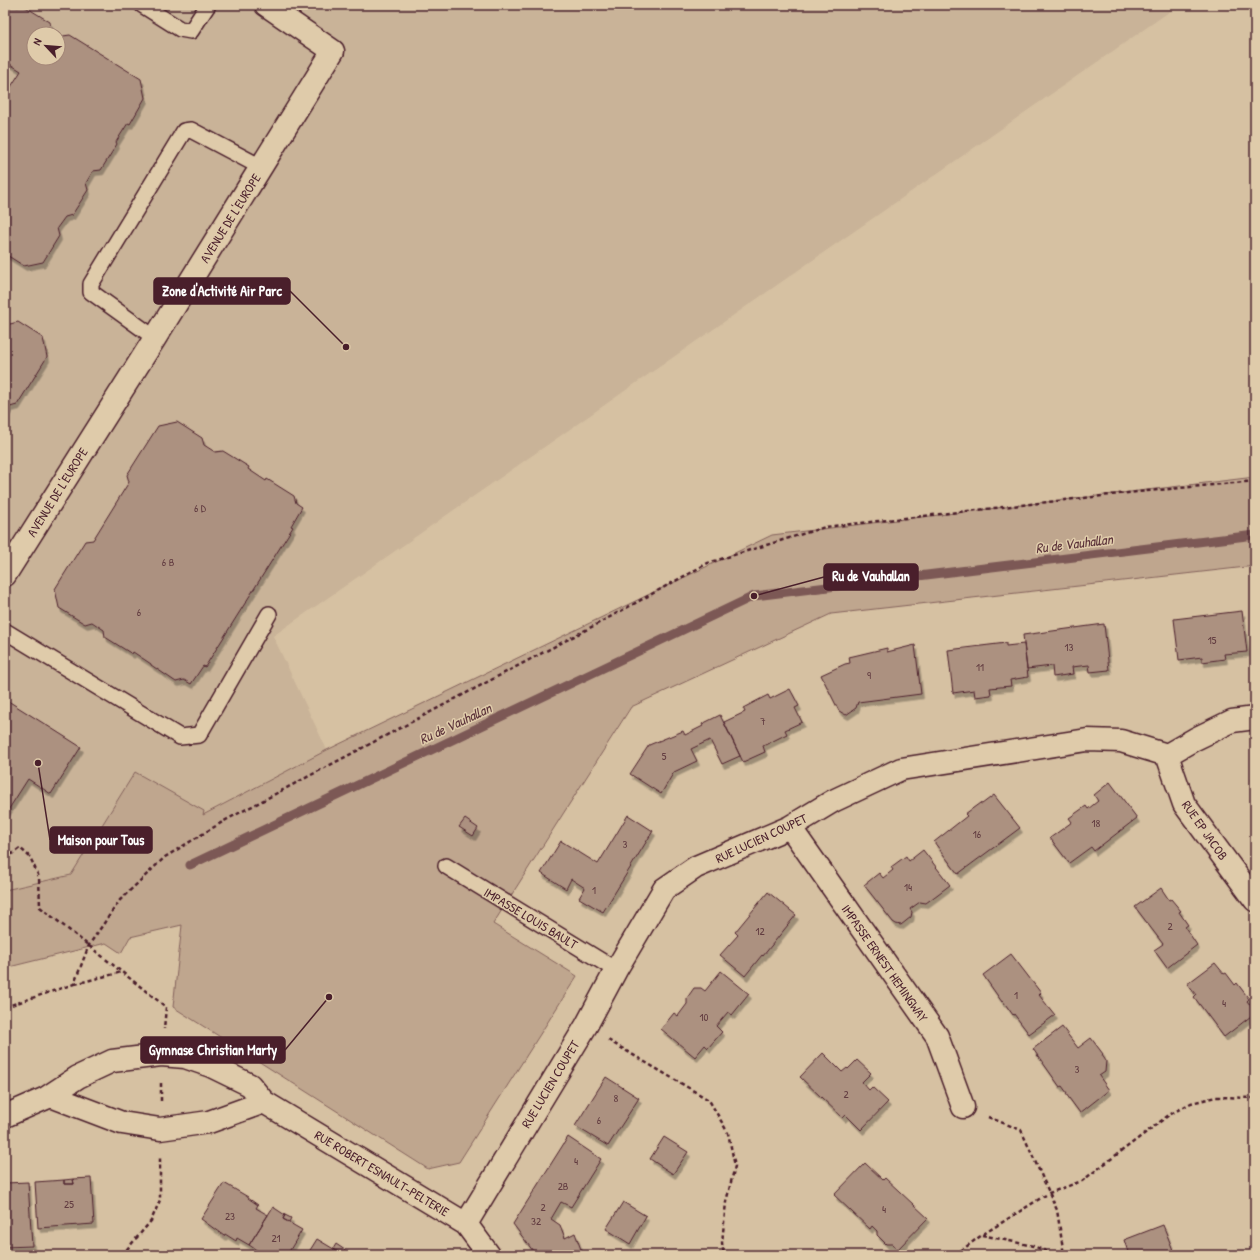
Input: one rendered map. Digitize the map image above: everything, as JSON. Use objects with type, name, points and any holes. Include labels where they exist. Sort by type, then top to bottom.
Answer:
[{"type":"street","name":"AVENUE DE L'EUROPE","points":[[5,575],[155,338],[333,51],[266,5]]},
{"type":"street","points":[[1167,755],[1232,721],[1255,718]]},
{"type":"street","name":"RUE LUCIEN COUPET","points":[[466,1224],[586,1026],[616,970],[664,889],[696,867],[790,827],[833,801],[901,769],[1087,740],[1121,741],[1167,755]]},
{"type":"street","name":"RUE EP JACOB","points":[[1167,755],[1184,804],[1255,900]]},
{"type":"street","name":"IMPASSE ERNEST HEMINGWAY","points":[[790,827],[937,1036],[963,1107]]},
{"type":"street","name":"RUE ROBERT ESNAULT-PELTERIE","points":[[5,1116],[51,1096],[78,1077],[112,1061],[161,1055],[185,1057],[211,1066],[250,1085],[264,1102],[466,1224],[489,1255]]},
{"type":"street","points":[[51,1096],[122,1123],[160,1129],[208,1122],[264,1102]]},
{"type":"lane","points":[[142,5],[180,29],[190,31],[208,5]]},
{"type":"lane","points":[[155,338],[90,292],[91,284],[184,131],[191,130],[261,168]]},
{"type":"lane","points":[[5,631],[180,737],[199,735],[269,614]]},
{"type":"lane","name":"IMPASSE LOUIS BAULT","points":[[446,866],[616,970]]},
{"type":"path","points":[[74,984],[89,945],[120,900],[164,857],[224,820],[599,623],[708,563],[825,527],[1137,492],[1255,481]]},
{"type":"path","points":[[5,859],[20,848],[30,857],[39,877],[40,907],[166,1007]]},
{"type":"path","points":[[5,1007],[74,984],[122,972]]},
{"type":"path","points":[[586,1026],[709,1100],[728,1132],[735,1166],[726,1202],[722,1243],[724,1255]]},
{"type":"path","points":[[955,1255],[982,1235],[1049,1193],[1082,1180],[1169,1114],[1190,1103],[1216,1097],[1255,1098]]},
{"type":"path","points":[[963,1107],[1021,1130],[1057,1210],[1064,1255]]},
{"type":"path","points":[[982,1235],[1032,1246],[1056,1255]]},
{"type":"shaded area","points":[[5,5],[1179,5],[273,636],[327,750],[101,867],[5,890]]},
{"type":"shaded area","points":[[1255,477],[1255,566],[831,614],[631,707],[493,924],[577,976],[459,1162],[428,1169],[173,1007],[182,925],[130,937],[121,953],[106,943],[5,968],[5,890],[71,875],[135,772],[204,811],[203,815],[327,750],[772,535]]},
{"type":"building","points":[[8,5],[17,7],[24,6],[50,22],[51,26],[26,26],[26,66],[66,66],[66,36],[70,35],[141,79],[145,98],[130,124],[128,123],[116,142],[117,144],[101,170],[93,171],[86,183],[88,190],[72,215],[65,217],[57,228],[59,236],[43,262],[24,266],[5,254],[5,96],[21,71],[5,61],[5,11]]},
{"type":"building","points":[[5,321],[10,324],[18,322],[43,338],[47,357],[17,405],[10,407],[5,415]]},
{"type":"building","points":[[177,422],[202,438],[204,445],[215,452],[223,451],[249,467],[248,469],[266,481],[267,479],[294,496],[296,503],[302,507],[291,526],[293,527],[205,667],[203,666],[191,684],[184,680],[176,682],[133,652],[132,654],[105,637],[104,630],[92,622],[85,624],[59,608],[55,589],[85,541],[93,540],[129,482],[127,475],[158,426]]},
{"type":"building","points":[[1242,611],[1247,652],[1224,654],[1225,659],[1202,662],[1202,657],[1179,660],[1174,619]]},
{"type":"building","points":[[1104,624],[1109,670],[1090,672],[1089,665],[1072,667],[1073,674],[1053,677],[1052,666],[1027,669],[1023,635]]},
{"type":"building","points":[[1006,643],[1006,646],[1024,644],[1028,677],[1010,680],[1011,686],[990,688],[991,695],[975,697],[974,690],[953,693],[948,650]]},
{"type":"building","points":[[915,645],[921,694],[858,702],[856,708],[846,715],[839,711],[821,675],[850,663],[849,657],[887,648],[887,652]]},
{"type":"building","points":[[790,689],[799,706],[795,708],[802,722],[785,730],[787,734],[763,746],[765,752],[743,762],[724,722],[745,712],[743,708],[768,695],[770,699]]},
{"type":"building","points":[[5,699],[81,747],[51,794],[28,779],[5,815]]},
{"type":"building","points":[[720,715],[740,756],[722,764],[710,740],[691,749],[697,761],[674,772],[661,794],[630,774],[649,745],[683,731],[685,735]]},
{"type":"building","points":[[1255,778],[1255,803],[1252,779]]},
{"type":"building","points":[[1110,782],[1137,818],[1094,851],[1091,847],[1069,863],[1050,838],[1072,822],[1069,818],[1086,806],[1088,809],[1098,801],[1094,795]]},
{"type":"building","points":[[994,795],[1020,828],[958,874],[934,842],[967,816],[965,814]]},
{"type":"building","points":[[628,815],[653,831],[603,912],[579,898],[585,888],[571,879],[566,889],[541,873],[561,841],[598,864]]},
{"type":"building","points":[[465,819],[478,828],[473,836],[459,827]]},
{"type":"building","points":[[923,850],[950,885],[926,903],[920,902],[910,909],[912,912],[911,917],[901,925],[896,924],[864,885],[879,873],[883,878],[893,870],[891,867],[906,856],[909,861]]},
{"type":"building","points":[[1161,888],[1169,900],[1171,899],[1181,911],[1179,912],[1188,925],[1185,927],[1197,945],[1167,968],[1154,950],[1163,944],[1135,907]]},
{"type":"building","points":[[768,892],[796,915],[745,976],[720,955],[738,935],[735,932]]},
{"type":"building","points":[[1011,954],[1041,993],[1039,995],[1055,1015],[1029,1034],[1014,1014],[1013,1015],[1003,1001],[1002,1002],[983,975]]},
{"type":"building","points":[[1215,963],[1224,974],[1226,973],[1235,985],[1237,983],[1249,999],[1247,1001],[1255,1011],[1255,1013],[1224,1037],[1194,997],[1196,995],[1187,984]]},
{"type":"building","points":[[721,971],[749,994],[732,1015],[728,1012],[716,1026],[722,1032],[708,1048],[705,1045],[695,1057],[661,1029],[674,1013],[678,1016],[687,1004],[687,998],[694,988],[701,988],[705,991]]},
{"type":"building","points":[[1062,1027],[1078,1048],[1091,1038],[1103,1054],[1102,1055],[1106,1061],[1105,1072],[1099,1076],[1109,1090],[1080,1113],[1062,1086],[1060,1087],[1033,1049]]},
{"type":"building","points":[[823,1053],[842,1072],[847,1068],[848,1069],[857,1060],[871,1073],[862,1082],[869,1090],[872,1087],[888,1102],[861,1130],[846,1115],[843,1118],[800,1077]]},
{"type":"building","points":[[606,1077],[639,1098],[608,1146],[575,1126]]},
{"type":"building","points":[[568,1137],[601,1159],[571,1207],[561,1202],[551,1219],[560,1225],[565,1238],[575,1233],[583,1255],[536,1255],[513,1224]]},
{"type":"building","points":[[664,1137],[688,1152],[673,1174],[650,1159]]},
{"type":"building","points":[[865,1163],[883,1180],[885,1178],[928,1218],[897,1250],[892,1244],[886,1244],[877,1235],[877,1231],[872,1226],[870,1229],[834,1195]]},
{"type":"building","points":[[91,1178],[94,1224],[38,1228],[35,1182],[64,1180],[64,1184],[74,1184],[73,1179]]},
{"type":"building","points":[[73,1179],[74,1184],[64,1184],[64,1180]]},
{"type":"building","points":[[28,1182],[32,1246],[5,1247],[5,1207],[9,1202],[5,1200],[5,1183]]},
{"type":"building","points":[[224,1183],[248,1197],[258,1205],[256,1208],[268,1215],[249,1245],[237,1238],[236,1241],[225,1234],[224,1236],[201,1219]]},
{"type":"building","points":[[623,1202],[646,1216],[630,1244],[606,1229]]},
{"type":"building","points":[[273,1207],[285,1215],[283,1219],[302,1230],[287,1255],[264,1255],[249,1245]]},
{"type":"building","points":[[285,1215],[291,1218],[289,1222],[283,1219]]},
{"type":"building","points":[[1163,1225],[1175,1255],[1129,1255],[1124,1240]]},
{"type":"building","points":[[317,1239],[342,1254],[345,1250],[354,1255],[307,1255]]},
{"type":"building","points":[[336,1244],[345,1250],[342,1254],[333,1249]]},
{"type":"waterway","name":"Ru de Vauhallan","points":[[190,865],[754,596],[1255,535]]},
{"type":"place","name":"Zone d'Activité Air Parc","points":[[346,347]]},
{"type":"place","name":"Ru de Vauhallan","points":[[754,596]]},
{"type":"place","name":"Maison pour Tous","points":[[38,763]]},
{"type":"place","name":"Gymnase Christian Marty","points":[[329,997]]}]
